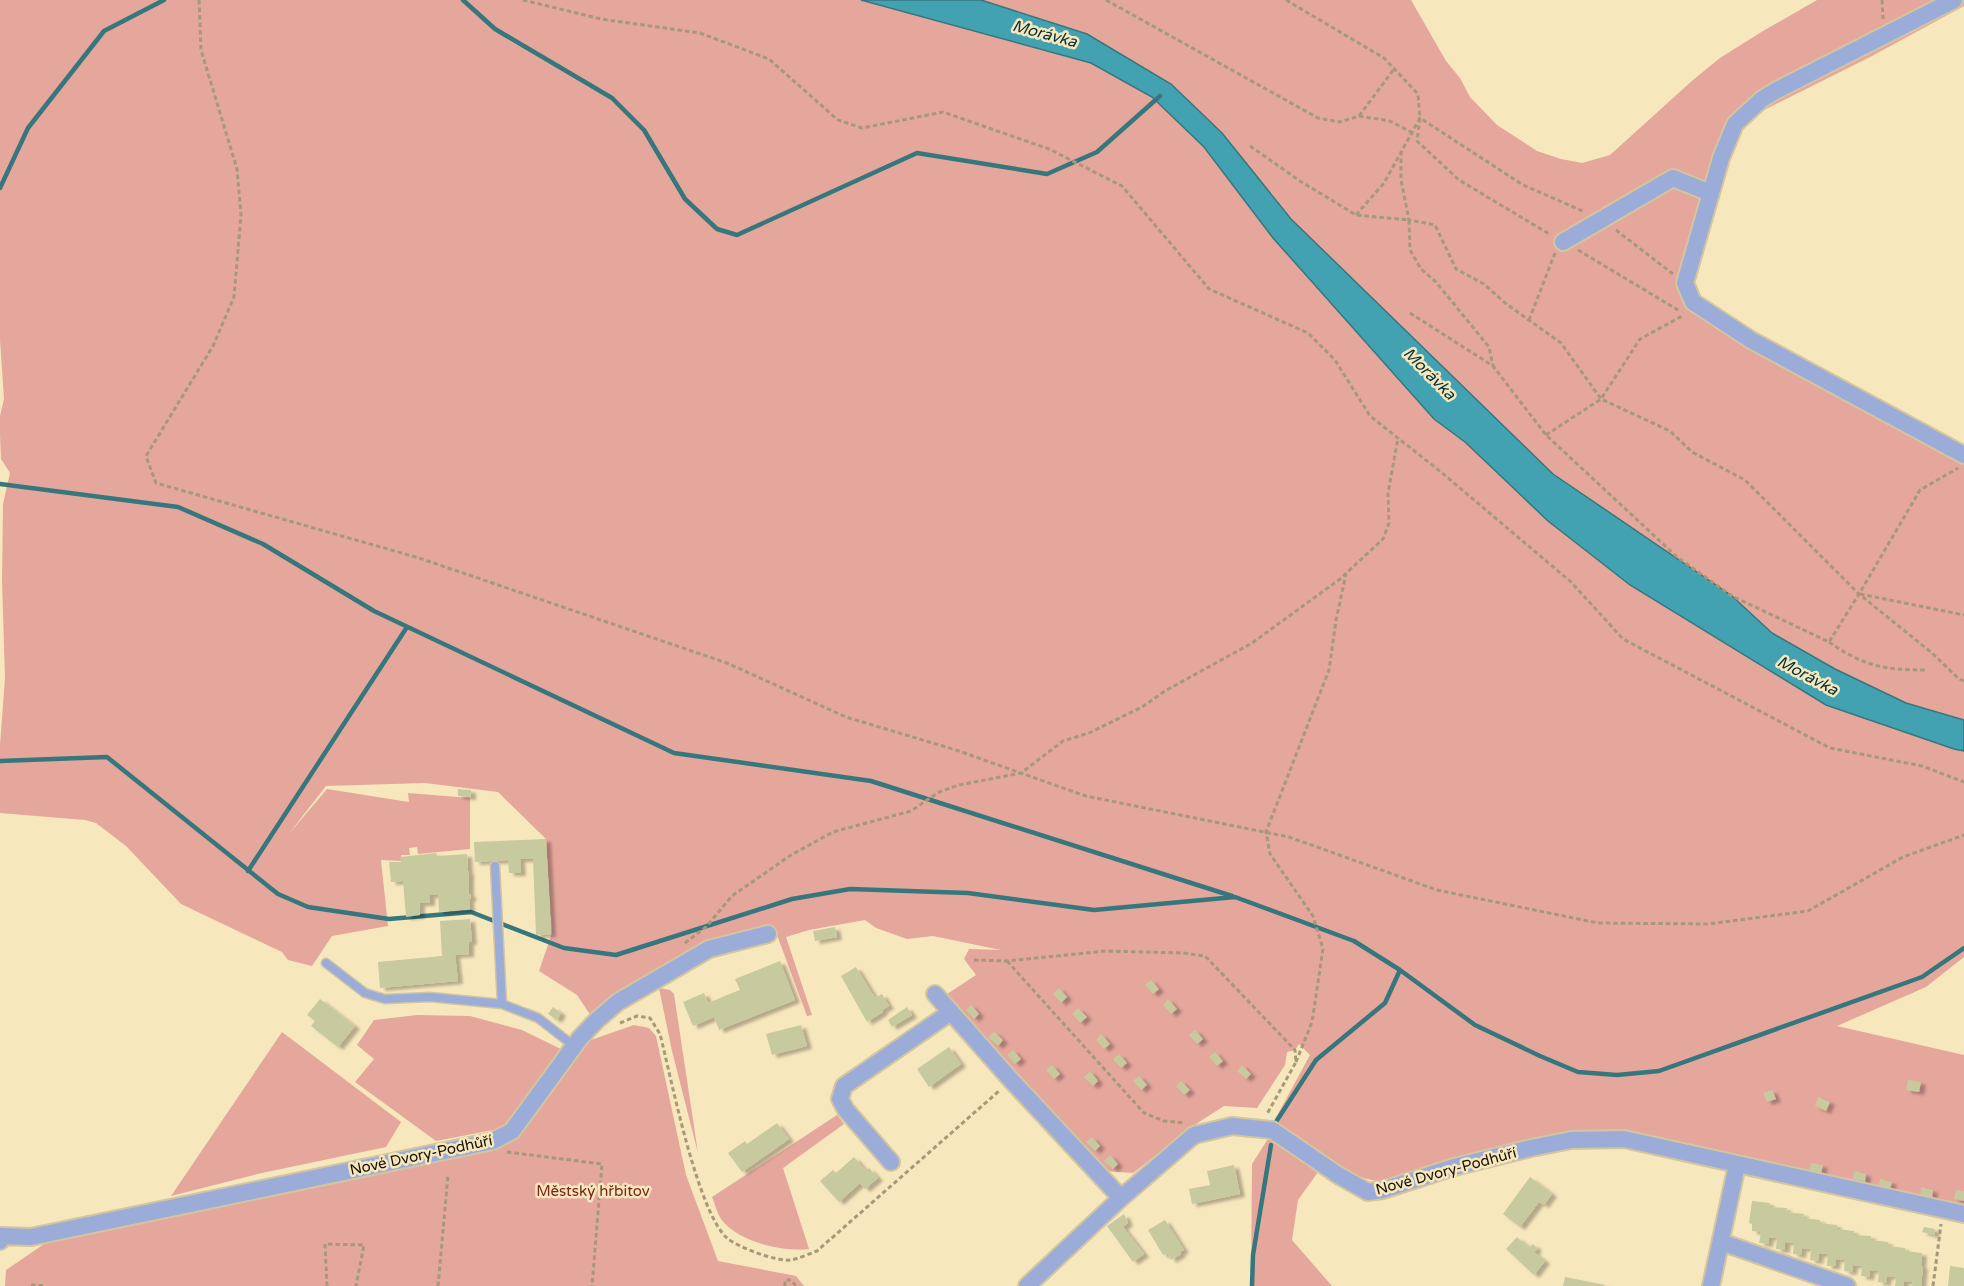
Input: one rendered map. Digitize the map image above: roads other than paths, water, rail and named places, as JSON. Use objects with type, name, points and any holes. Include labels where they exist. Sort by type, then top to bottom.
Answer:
[{"type":"street","points":[[1954,0],[1762,99],[1735,124],[1721,158],[1685,283],[1689,308],[1964,455]]},
{"type":"street","points":[[1563,242],[1673,178],[1710,193]]},
{"type":"street","name":"Nové Dvory-Podhůří","points":[[0,1238],[31,1237],[493,1141],[512,1131],[574,1046],[597,1020],[618,1002],[709,949],[768,934]]},
{"type":"street","points":[[935,994],[1121,1198]]},
{"type":"street","points":[[891,1162],[846,1110],[840,1100],[844,1086],[951,1012]]},
{"type":"street","name":"Nové Dvory-Podhůří","points":[[1027,1286],[1121,1198],[1194,1135],[1232,1126],[1272,1130],[1338,1175],[1368,1192],[1383,1190],[1454,1167],[1571,1140],[1624,1139],[1964,1214]]},
{"type":"street","points":[[1711,1286],[1737,1165]]},
{"type":"street","points":[[1721,1242],[1847,1286]]},
{"type":"lane","points":[[495,866],[502,1004]]},
{"type":"lane","points":[[326,963],[365,993],[385,999],[430,997],[502,1004],[538,1018],[574,1046]]},
{"type":"water","name":"Morávka","points":[[861,0],[981,0],[1087,34],[1171,84],[1222,133],[1291,219],[1553,474],[1732,596],[1772,633],[1835,669],[1906,703],[1964,720],[1964,751],[1826,705],[1630,585],[1548,521],[1465,442],[1434,419],[1273,238],[1204,147],[1152,97],[1091,63]]},
{"type":"waterway","points":[[0,188],[28,128],[104,31],[164,0]]},
{"type":"waterway","points":[[463,0],[495,29],[612,98],[644,130],[685,199],[717,229],[737,235],[917,153],[1047,174],[1097,152],[1160,96]]},
{"type":"waterway","points":[[0,484],[178,507],[263,544],[374,611],[674,753],[871,781],[1232,896]]},
{"type":"waterway","points":[[248,871],[407,627]]},
{"type":"waterway","points":[[0,761],[107,757],[278,894],[308,907],[389,919],[471,912],[564,948],[616,955],[792,899],[850,889],[968,893],[1094,910],[1235,897],[1354,941],[1400,970],[1475,1025],[1578,1072],[1617,1075],[1659,1071],[1922,977],[1964,948]]},
{"type":"waterway","points":[[1274,1125],[1316,1060],[1385,1003],[1400,970]]},
{"type":"waterway","points":[[1252,1286],[1253,1255],[1271,1145]]},
{"type":"park label","name":"Městský hřbitov","points":[[593,1191]]}]
